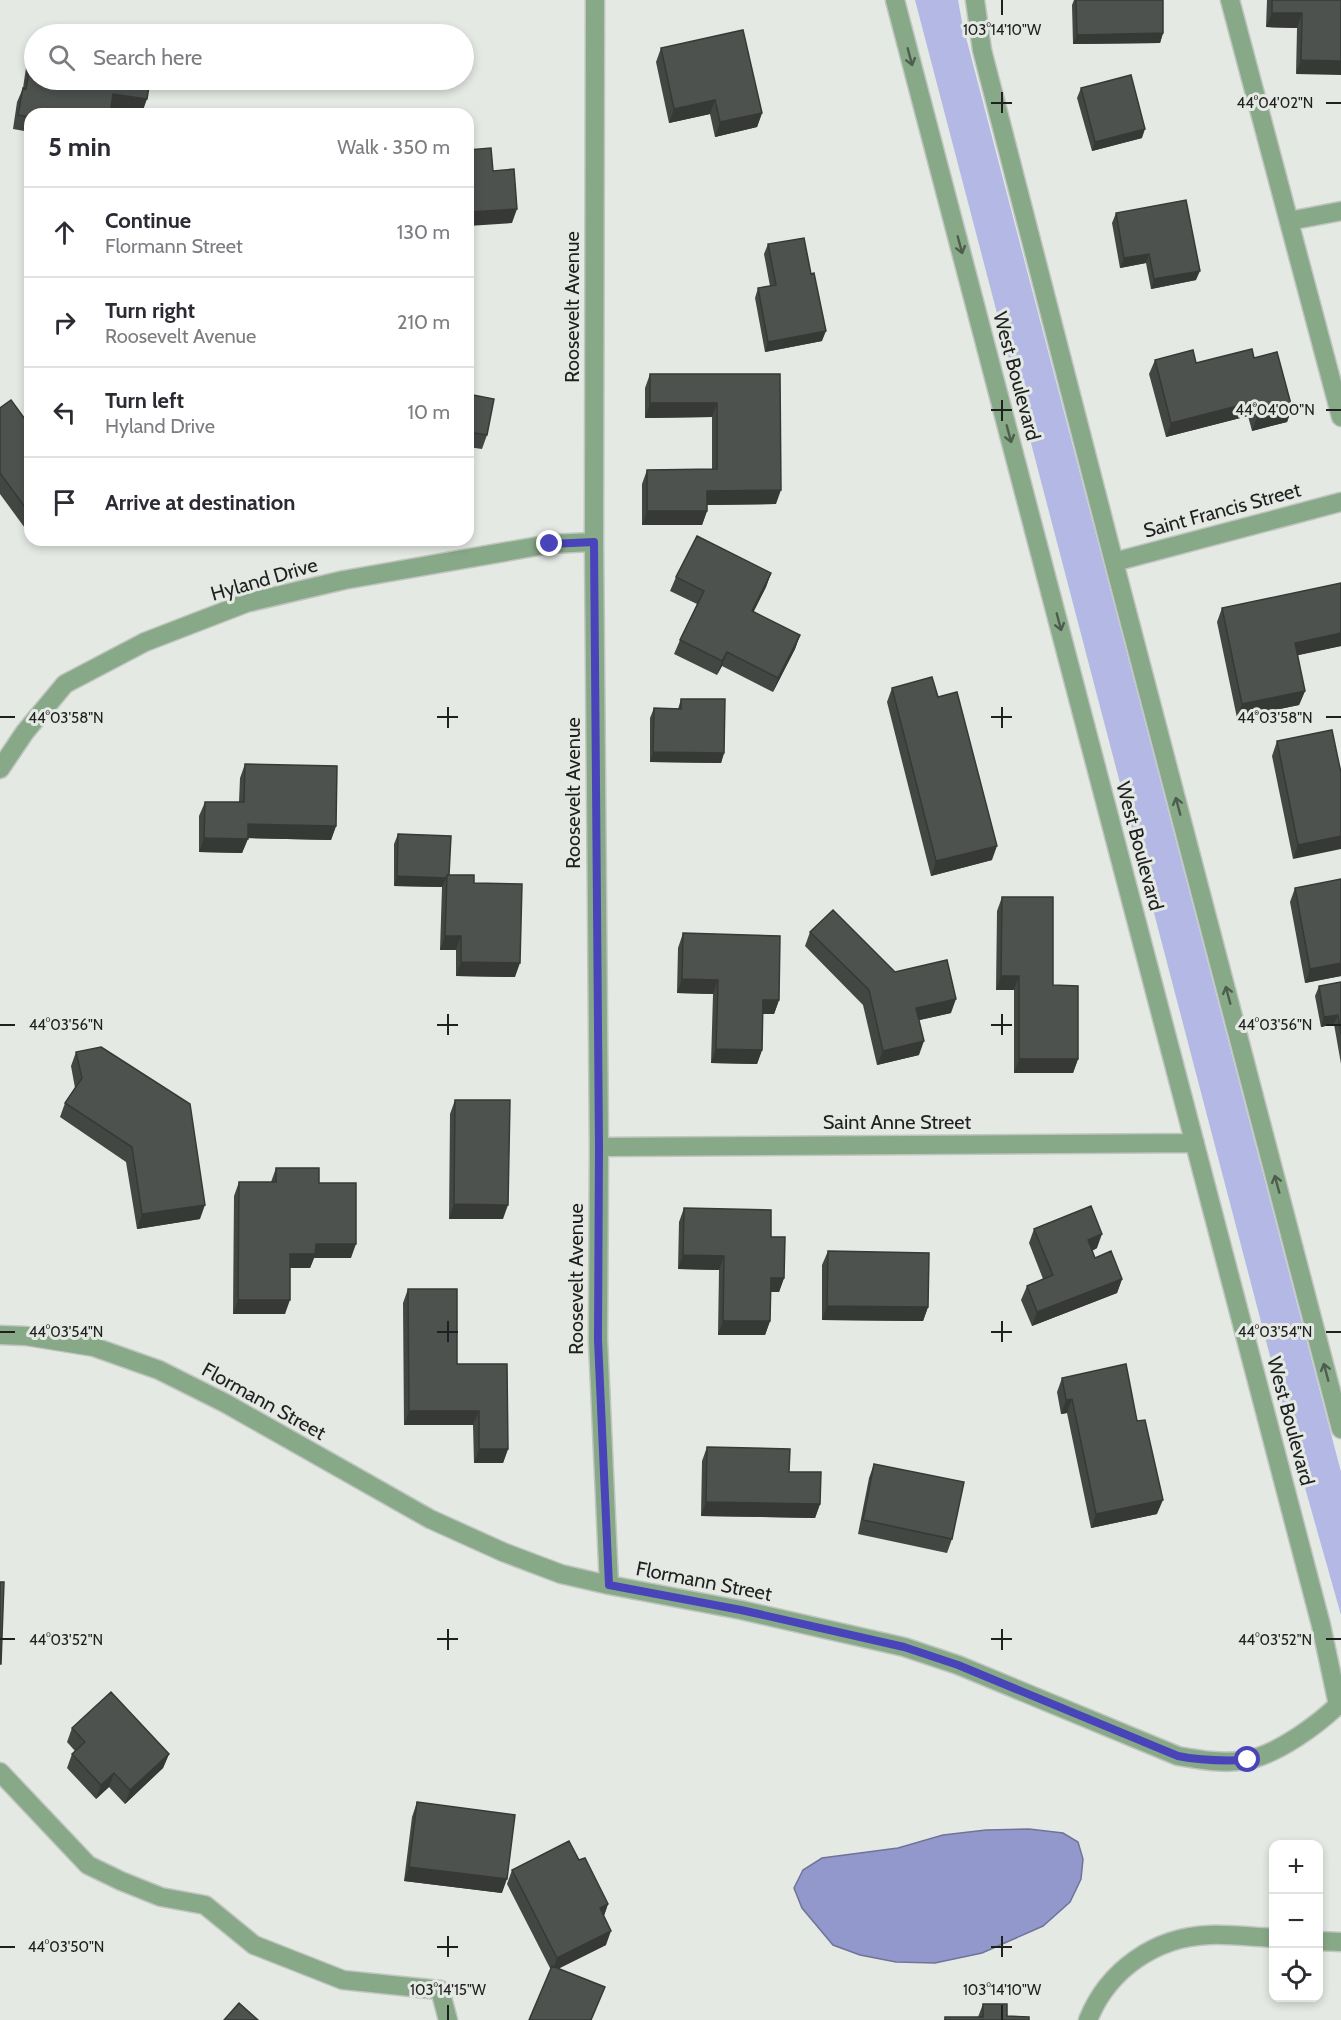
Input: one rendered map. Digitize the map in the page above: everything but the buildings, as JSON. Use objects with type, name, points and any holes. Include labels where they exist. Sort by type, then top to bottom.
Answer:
[{"type":"street","name":"Roosevelt Avenue","points":[[595,0],[594,542],[599,1147],[598,1340],[609,1585]]},
{"type":"street","name":"West Boulevard","points":[[895,0],[1321,1625],[1339,1703]]},
{"type":"street","points":[[975,0],[982,50],[1341,1429]]},
{"type":"street","points":[[1230,0],[1341,417]]},
{"type":"street","points":[[1290,221],[1341,211]]},
{"type":"street","name":"Saint Francis Street","points":[[1114,562],[1341,502]]},
{"type":"street","name":"Hyland Drive","points":[[0,769],[25,732],[64,684],[145,642],[246,603],[344,580],[538,546],[594,542]]},
{"type":"street","name":"Saint Anne Street","points":[[599,1147],[1195,1143]]},
{"type":"street","name":"Flormann Street","points":[[0,1335],[26,1336],[94,1347],[159,1370],[225,1403],[429,1519],[503,1552],[561,1574],[741,1610],[904,1647],[958,1665],[1178,1756],[1197,1760],[1248,1760],[1266,1754],[1293,1740],[1339,1703]]},
{"type":"street","points":[[0,1772],[88,1865],[161,1897],[205,1905],[254,1945],[343,1980],[440,1990],[448,2020]]},
{"type":"street","points":[[1088,2020],[1094,2004],[1110,1982],[1134,1959],[1168,1942],[1208,1935],[1269,1938]]},
{"type":"street","points":[[1323,1941],[1341,1942]]},
{"type":"shaded area","points":[[915,0],[958,0],[1341,1472],[1341,1615],[1298,1463]]},
{"type":"shaded area","points":[[1029,1829],[1063,1833],[1078,1842],[1083,1859],[1081,1879],[1070,1902],[1043,1926],[982,1953],[935,1963],[896,1962],[860,1955],[833,1945],[802,1908],[794,1888],[803,1870],[822,1858],[898,1848],[943,1835],[986,1830]]},
{"type":"route","points":[[550,544],[594,542],[599,1147],[598,1340],[609,1585],[741,1610],[904,1647],[958,1665],[1178,1756],[1197,1760],[1248,1760]]}]
